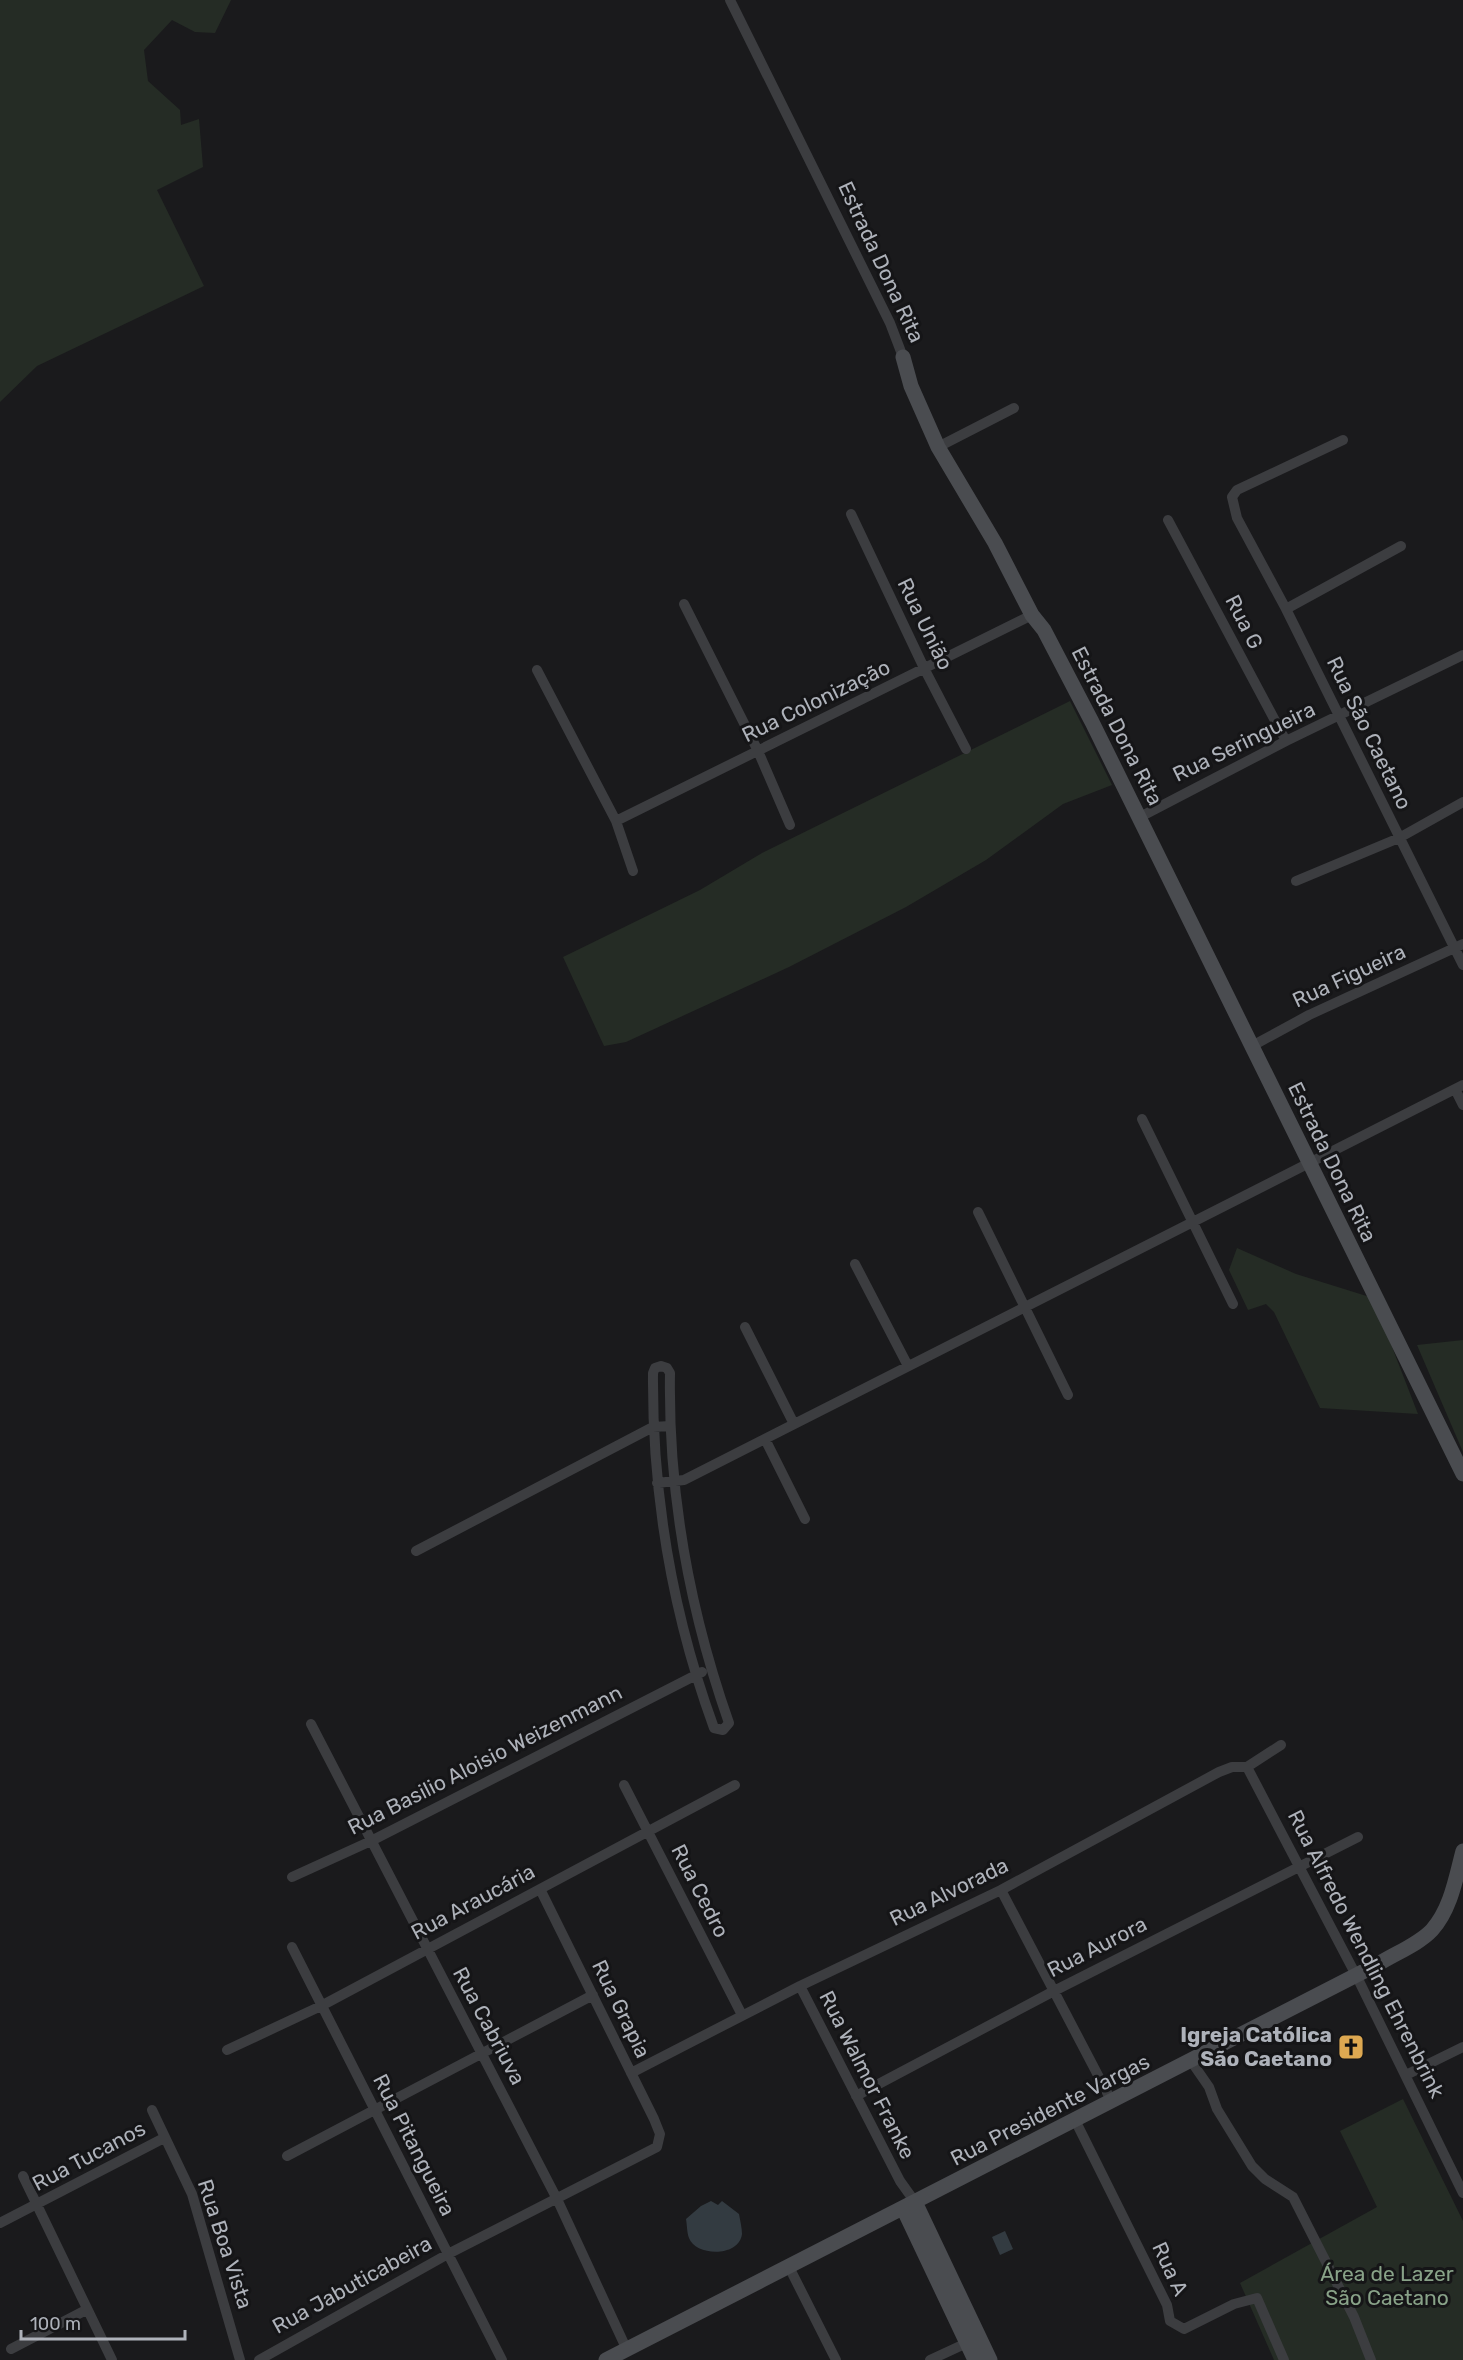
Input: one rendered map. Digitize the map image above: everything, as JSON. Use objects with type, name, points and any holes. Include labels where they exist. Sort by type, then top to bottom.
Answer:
[{"type":"street","name":"Estrada Dona Rita","points":[[730,0],[890,323],[911,386],[938,447],[995,543],[1032,615],[1044,630],[1140,817],[1463,1473]]},
{"type":"street","points":[[938,447],[1014,408]]},
{"type":"street","name":"Rua São Caetano","points":[[1342,440],[1237,490],[1232,497],[1237,518],[1286,609],[1338,718],[1399,838],[1459,946],[1463,965]]},
{"type":"street","name":"Rua União","points":[[851,514],[925,670],[966,749]]},
{"type":"street","name":"Rua G","points":[[1168,520],[1286,741]]},
{"type":"street","points":[[1286,609],[1401,546]]},
{"type":"street","points":[[684,604],[758,751],[790,825]]},
{"type":"street","name":"Rua Colonização","points":[[616,821],[925,670],[1032,615]]},
{"type":"street","name":"Rua Seringueira","points":[[1140,817],[1286,741],[1338,718],[1463,655]]},
{"type":"street","points":[[537,670],[616,821],[633,871]]},
{"type":"street","points":[[1296,881],[1399,838],[1463,802]]},
{"type":"street","name":"Rua Figueira","points":[[1252,1046],[1309,1015],[1459,946]]},
{"type":"street","points":[[657,1483],[684,1480],[1308,1161],[1459,1087],[1463,1105]]},
{"type":"street","points":[[1142,1119],[1233,1304]]},
{"type":"street","points":[[978,1212],[1068,1395]]},
{"type":"street","points":[[855,1264],[908,1366]]},
{"type":"street","points":[[745,1327],[794,1424]]},
{"type":"street","points":[[661,1366],[668,1368],[670,1373],[670,1426],[673,1482],[688,1581],[711,1670],[729,1723],[723,1730],[714,1728],[696,1674],[672,1584],[657,1483],[653,1427],[653,1373],[655,1368],[661,1366]]},
{"type":"street","points":[[416,1551],[653,1427],[670,1426]]},
{"type":"street","points":[[765,1439],[805,1519]]},
{"type":"street","name":"Rua Basilio Aloisio Weizenmann","points":[[292,1877],[371,1841],[696,1674],[711,1670]]},
{"type":"street","name":"Rua Cabriuva","points":[[311,1724],[556,2199],[627,2350]]},
{"type":"street","name":"Rua Alvorada","points":[[631,2073],[800,1986],[1001,1890],[1219,1772],[1232,1767],[1247,1767],[1281,1745]]},
{"type":"street","name":"Rua Alfredo Wendling Ehrenbrink","points":[[1247,1767],[1357,1977],[1462,2188]]},
{"type":"street","name":"Rua Cedro","points":[[624,1785],[742,2015]]},
{"type":"street","name":"Rua Araucária","points":[[227,2050],[321,2006],[735,1785]]},
{"type":"street","name":"Rua Aurora","points":[[856,2096],[1054,1990],[1358,1837]]},
{"type":"street","name":"Rua Presidente Vargas","points":[[606,2360],[1357,1977],[1432,1930],[1453,1889],[1463,1851]]},
{"type":"street","name":"Rua Grapia","points":[[540,1888],[660,2134],[657,2147]]},
{"type":"street","points":[[1001,1890],[1112,2102]]},
{"type":"street","name":"Rua Pitangueira","points":[[292,1947],[502,2360]]},
{"type":"street","name":"Rua Walmor Franke","points":[[800,1986],[900,2181],[909,2205]]},
{"type":"street","points":[[287,2156],[483,2055],[593,1995]]},
{"type":"street","points":[[1407,2075],[1463,2047]]},
{"type":"street","points":[[1191,2061],[1209,2087],[1217,2109],[1252,2166],[1265,2179],[1293,2197],[1354,2317],[1371,2360]]},
{"type":"street","name":"Rua Boa Vista","points":[[152,2110],[192,2194],[240,2360]]},
{"type":"street","name":"Rua A","points":[[1076,2120],[1167,2305],[1170,2321],[1184,2329],[1234,2304],[1257,2298],[1284,2360]]},
{"type":"street","name":"Rua Tucanos","points":[[0,2223],[164,2138]]},
{"type":"street","name":"Rua Jabuticabeira","points":[[259,2360],[448,2254],[657,2147]]},
{"type":"street","points":[[23,2176],[112,2360]]},
{"type":"street","points":[[909,2205],[973,2339],[990,2360]]},
{"type":"street","points":[[789,2267],[836,2360]]},
{"type":"street","points":[[11,2349],[86,2310]]},
{"type":"street","points":[[930,2360],[973,2339]]},
{"type":"street","points":[[973,2339],[975,2360]]},
{"type":"green space","points":[[0,0],[231,0],[215,33],[195,32],[172,20],[144,50],[148,81],[180,110],[181,125],[199,119],[203,167],[157,190],[204,286],[37,366],[0,402]]},
{"type":"green space","points":[[1070,701],[1112,785],[1063,804],[986,860],[906,907],[789,967],[626,1042],[604,1046],[563,957],[700,890],[762,853]]},
{"type":"green space","points":[[1237,1248],[1296,1274],[1373,1298],[1418,1414],[1320,1408],[1274,1312],[1266,1304],[1248,1310],[1229,1270]]},
{"type":"green space","points":[[1463,1340],[1463,1452],[1417,1345]]},
{"type":"green space","name":"Área de Lazer São Caetano","points":[[1403,2099],[1463,2221],[1463,2360],[1274,2360],[1240,2283],[1377,2207],[1340,2131]]},
{"type":"shaded area","points":[[711,2201],[718,2205],[722,2201],[739,2214],[742,2234],[739,2242],[725,2251],[708,2251],[699,2248],[688,2236],[686,2219]]},
{"type":"shaded area","points":[[1005,2231],[1013,2249],[1000,2255],[992,2237]]},
{"type":"place","name":"Igreja Católica São Caetano","points":[[1351,2047]]}]
